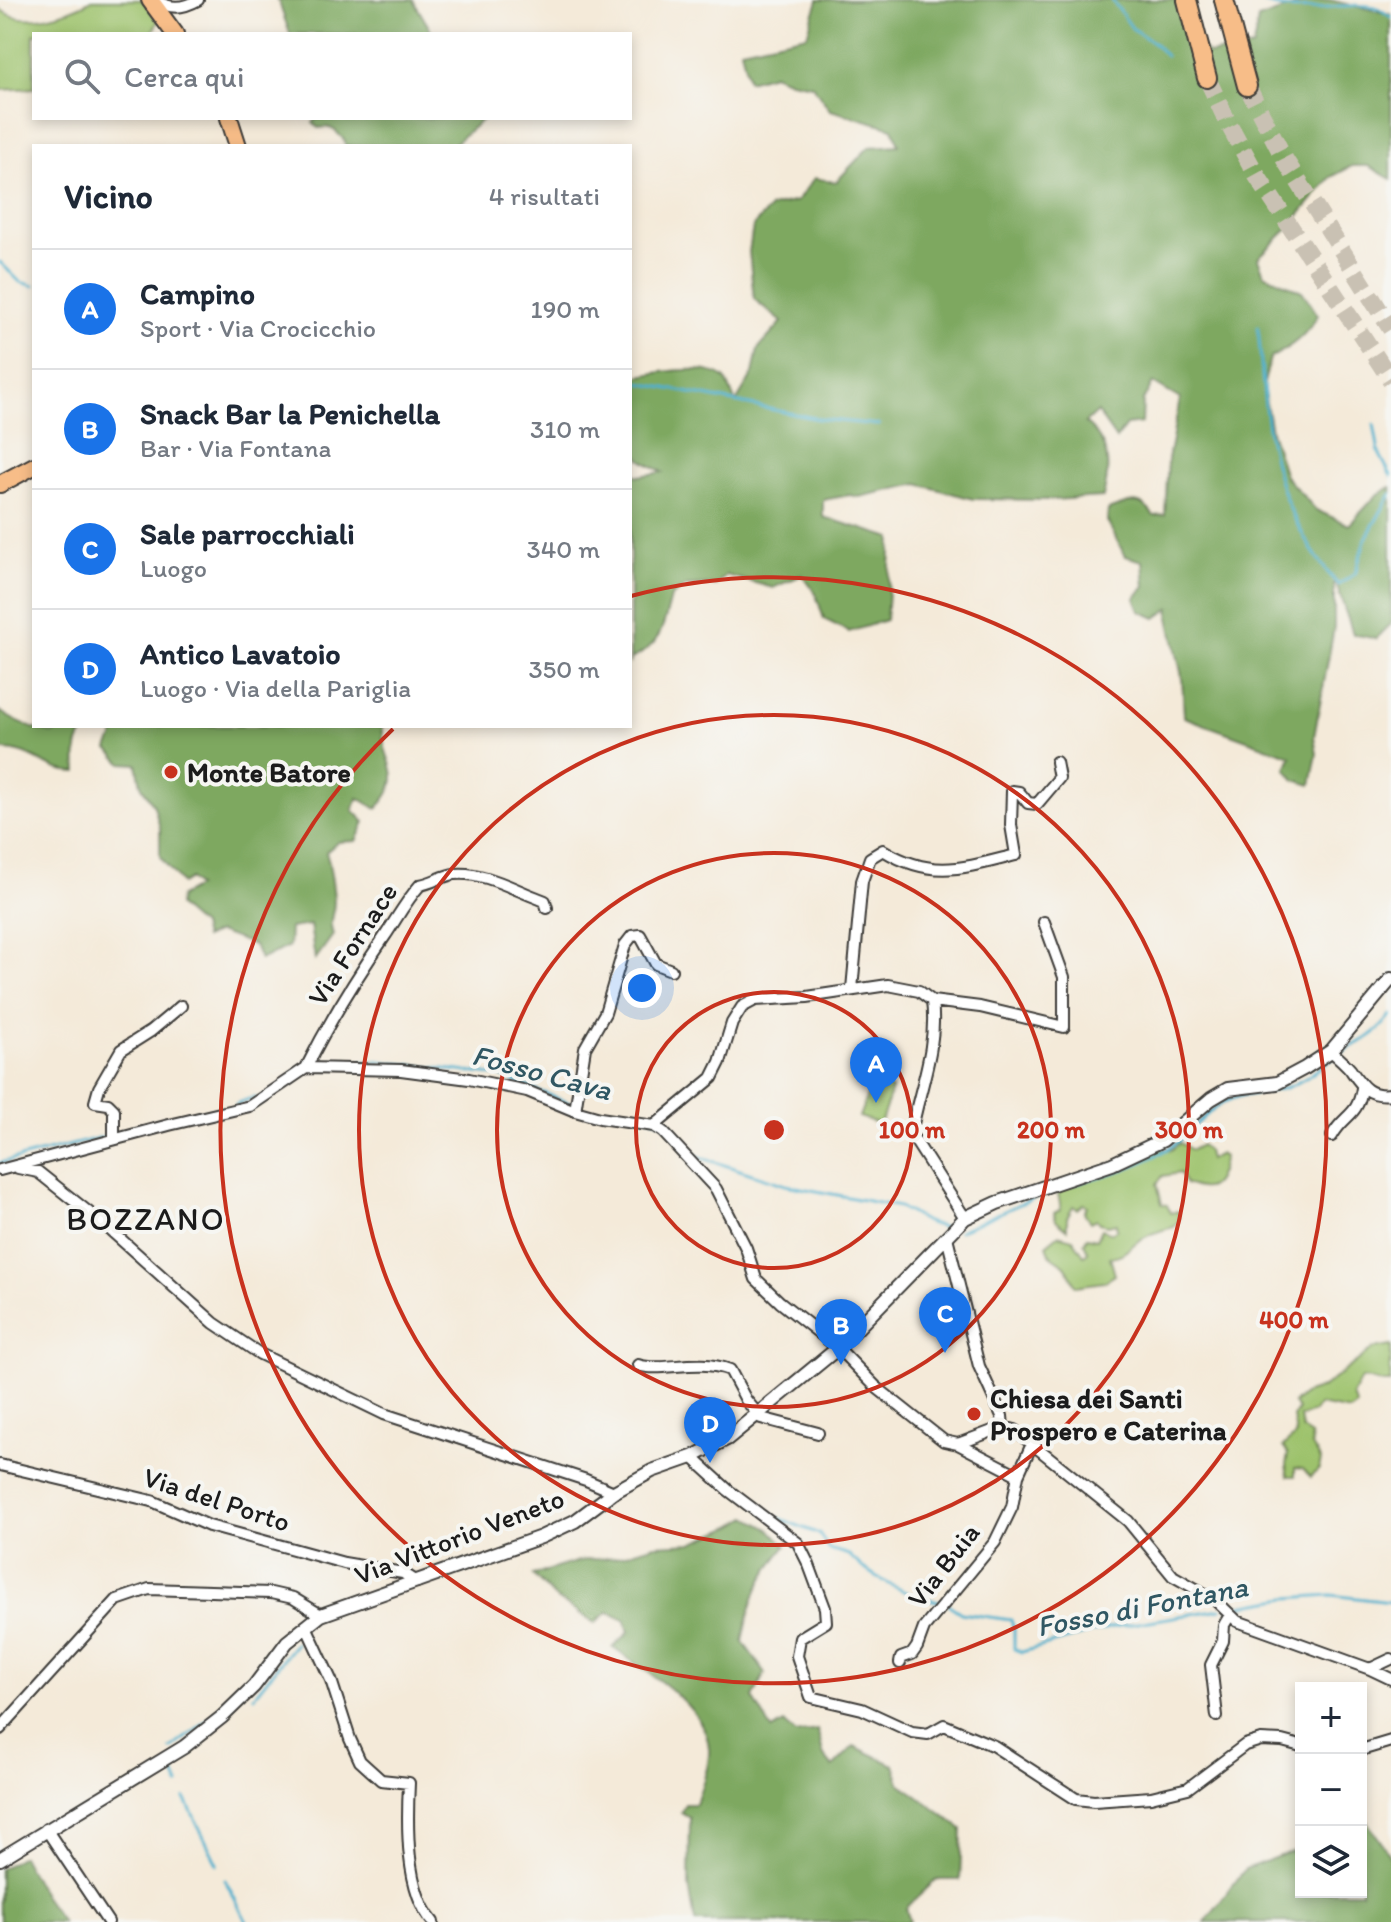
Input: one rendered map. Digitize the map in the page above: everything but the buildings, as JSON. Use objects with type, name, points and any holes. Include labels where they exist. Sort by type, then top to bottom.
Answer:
[{"type":"highway","points":[[1187,0],[1207,78]]},
{"type":"highway","points":[[1224,0],[1247,86]]},
{"type":"main road","points":[[152,0],[174,32]]},
{"type":"main road","points":[[230,120],[237,144]]},
{"type":"main road","points":[[0,484],[32,467]]},
{"type":"street","points":[[152,0],[167,6],[186,7],[198,0]]},
{"type":"street","points":[[852,989],[862,881],[870,858],[883,850],[930,870],[972,866],[1016,855],[1011,825],[1012,791],[1019,792],[1028,803],[1037,804],[1059,778],[1056,762]]},
{"type":"street","name":"Via Fornace","points":[[307,1066],[360,972],[420,885],[453,874],[475,875],[545,901],[547,908]]},
{"type":"street","points":[[0,1170],[16,1168],[113,1134],[250,1106],[307,1066],[401,1070],[469,1079],[527,1091],[600,1118],[659,1123],[712,1078],[732,1023],[748,1002],[888,985],[919,991],[932,1001],[980,1007],[1064,1027],[1064,977],[1044,922]]},
{"type":"street","points":[[575,1107],[585,1048],[605,1013],[625,945],[632,936],[640,935],[656,964],[671,970]]},
{"type":"street","points":[[954,1229],[997,1203],[1112,1164],[1163,1140],[1211,1099],[1228,1089],[1277,1083],[1332,1052],[1391,979]]},
{"type":"street","points":[[932,1001],[935,1019],[929,1064],[911,1134],[948,1188],[979,1366],[1002,1416],[1003,1427]]},
{"type":"street","points":[[113,1134],[114,1110],[108,1104],[95,1102],[99,1088],[121,1050],[151,1031],[181,1006]]},
{"type":"street","points":[[1332,1052],[1344,1062],[1362,1088],[1374,1094],[1391,1094]]},
{"type":"street","points":[[1332,1136],[1358,1107],[1362,1088]]},
{"type":"street","points":[[659,1123],[663,1132],[716,1189],[746,1248],[756,1279],[838,1348],[876,1387],[944,1441],[958,1444],[1018,1475]]},
{"type":"street","points":[[16,1168],[38,1172],[107,1227],[214,1323],[260,1354],[384,1414],[614,1492]]},
{"type":"street","name":"Via Vittorio Veneto","points":[[0,1859],[184,1747],[222,1717],[254,1686],[287,1642],[321,1615],[541,1537],[575,1521],[614,1492],[652,1471],[692,1457],[727,1439],[838,1348],[954,1229]]},
{"type":"street","points":[[638,1365],[646,1368],[696,1363],[730,1370],[757,1415],[779,1424],[818,1433]]},
{"type":"street","points":[[958,1444],[1003,1427],[1015,1430],[1128,1521],[1173,1576],[1237,1621],[1391,1679]]},
{"type":"street","name":"Via Buia","points":[[900,1663],[901,1658],[912,1654],[924,1628],[995,1542],[1012,1507],[1018,1475],[1032,1444]]},
{"type":"street","points":[[692,1457],[728,1490],[798,1543],[809,1565],[825,1608],[826,1622],[800,1638],[797,1656],[811,1697],[862,1709],[912,1732],[928,1734],[944,1725],[955,1729],[994,1746],[1053,1786],[1076,1799],[1085,1800],[1151,1797],[1188,1788],[1245,1745],[1261,1740],[1295,1744]]},
{"type":"street","name":"Via del Porto","points":[[0,1465],[152,1501],[209,1526],[344,1563],[403,1573],[417,1582]]},
{"type":"street","points":[[0,1729],[117,1600],[149,1589],[271,1593],[293,1598],[321,1615]]},
{"type":"street","points":[[1217,1716],[1211,1665],[1223,1641],[1226,1611]]},
{"type":"street","points":[[306,1626],[331,1680],[360,1761],[381,1780],[409,1783],[411,1859],[425,1912],[433,1922]]},
{"type":"street","points":[[1370,1669],[1391,1659]]},
{"type":"street","points":[[1367,1748],[1391,1741]]},
{"type":"street","points":[[46,1829],[108,1922]]},
{"type":"green space","points":[[92,0],[143,0],[158,22],[152,32],[32,32],[32,88],[0,90],[0,9],[21,18],[46,17]]},
{"type":"green space","points":[[278,0],[413,0],[432,32],[289,32]]},
{"type":"green space","points":[[818,0],[1176,0],[1179,16],[1208,54],[1253,47],[1258,19],[1311,0],[1329,0],[1391,14],[1391,179],[1368,166],[1352,166],[1331,177],[1287,230],[1258,258],[1264,274],[1302,291],[1318,315],[1297,340],[1270,358],[1263,387],[1271,431],[1285,476],[1316,510],[1349,525],[1377,495],[1391,487],[1391,624],[1376,639],[1353,634],[1334,578],[1334,628],[1314,737],[1317,754],[1311,785],[1295,780],[1286,769],[1291,756],[1184,717],[1182,677],[1169,617],[1170,608],[1156,618],[1140,611],[1135,598],[1145,587],[1143,561],[1125,556],[1107,521],[1108,510],[1133,502],[1143,505],[1154,516],[1165,515],[1168,459],[1180,399],[1153,383],[1143,400],[1142,423],[1126,425],[1116,439],[1097,412],[1085,423],[1104,447],[1107,476],[1103,497],[973,499],[918,484],[859,497],[850,495],[823,500],[823,517],[892,538],[886,620],[849,632],[824,619],[815,592],[802,575],[773,588],[726,575],[716,585],[686,586],[671,597],[660,634],[649,648],[632,658],[632,474],[639,476],[663,472],[641,459],[632,442],[632,378],[679,370],[706,371],[725,379],[736,402],[753,374],[758,349],[782,322],[754,299],[749,252],[753,226],[771,207],[797,201],[814,178],[836,182],[869,147],[899,145],[893,128],[830,110],[812,85],[773,74],[748,81],[741,49],[807,35]]},
{"type":"green space","points":[[315,120],[482,120],[453,144],[345,144],[333,130],[318,128],[313,123]]},
{"type":"green space","points":[[0,711],[32,728],[47,732],[54,733],[57,728],[90,728],[79,740],[77,772],[57,769],[12,750],[0,750]]},
{"type":"green space","points":[[110,728],[383,728],[383,739],[392,768],[392,785],[377,809],[358,798],[353,810],[365,822],[356,841],[338,842],[326,852],[334,903],[331,922],[333,935],[315,960],[310,925],[290,928],[289,946],[260,960],[254,945],[218,932],[204,938],[201,926],[178,906],[180,896],[197,887],[190,879],[182,884],[160,857],[160,828],[154,806],[141,785],[137,764],[122,763],[108,749],[116,731]]},
{"type":"green space","points":[[872,1082],[892,1089],[880,1124],[859,1117]]},
{"type":"green space","points":[[1180,1143],[1192,1150],[1201,1145],[1207,1151],[1209,1160],[1220,1154],[1224,1157],[1214,1183],[1198,1188],[1186,1185],[1180,1173],[1163,1176],[1157,1184],[1162,1204],[1167,1205],[1170,1213],[1178,1211],[1179,1220],[1174,1227],[1150,1235],[1123,1253],[1110,1257],[1115,1275],[1104,1282],[1076,1286],[1067,1268],[1051,1255],[1046,1245],[1058,1235],[1073,1239],[1084,1255],[1088,1252],[1084,1243],[1087,1237],[1097,1239],[1102,1229],[1111,1233],[1117,1229],[1116,1223],[1108,1225],[1096,1219],[1090,1222],[1084,1212],[1087,1206],[1083,1204],[1077,1209],[1073,1206],[1067,1217],[1067,1229],[1056,1220],[1054,1213],[1061,1209],[1057,1188],[1123,1166],[1160,1148],[1171,1150]]},
{"type":"green space","points":[[1391,1346],[1390,1383],[1361,1379],[1352,1396],[1357,1406],[1350,1411],[1319,1405],[1314,1412],[1300,1417],[1302,1429],[1311,1435],[1312,1446],[1321,1460],[1319,1469],[1311,1477],[1303,1469],[1295,1468],[1295,1476],[1288,1476],[1288,1454],[1283,1447],[1296,1435],[1293,1417],[1298,1409],[1293,1403],[1307,1393],[1322,1388],[1373,1349]]},
{"type":"green space","points":[[748,1517],[771,1530],[786,1546],[757,1591],[743,1642],[765,1673],[753,1698],[772,1730],[784,1723],[796,1734],[817,1730],[824,1756],[833,1767],[854,1746],[894,1765],[900,1783],[962,1829],[960,1880],[936,1880],[906,1908],[910,1922],[695,1922],[689,1886],[690,1818],[681,1812],[685,1804],[696,1804],[703,1784],[709,1756],[706,1733],[698,1718],[672,1691],[613,1648],[629,1632],[625,1620],[608,1612],[595,1623],[554,1597],[533,1575],[579,1561],[616,1557],[655,1545],[692,1543]]},
{"type":"green space","points":[[1367,1822],[1391,1859],[1391,1922],[1205,1922],[1245,1869],[1295,1850],[1295,1898],[1367,1898]]},
{"type":"green space","points":[[22,1856],[62,1922],[0,1922],[0,1869]]},
{"type":"waterway","points":[[1112,0],[1132,28],[1166,56]]},
{"type":"waterway","points":[[1254,0],[1302,9],[1361,5],[1375,7],[1391,17]]},
{"type":"waterway","points":[[0,262],[20,282],[32,285]]},
{"type":"waterway","points":[[1258,327],[1269,432],[1284,494],[1297,524],[1338,585],[1355,574],[1365,540],[1391,494]]},
{"type":"waterway","points":[[632,381],[819,419],[879,425]]},
{"type":"waterway","points":[[1374,424],[1379,453],[1391,476]]},
{"type":"waterway","name":"Fosso Cava","points":[[1069,1185],[1123,1170],[1161,1153],[1215,1108],[1231,1099],[1278,1090],[1298,1082],[1371,1035],[1391,1015]]},
{"type":"waterway","name":"Fosso Cava","points":[[330,1064],[379,1061],[501,1076],[572,1104]]},
{"type":"waterway","name":"Fosso Cava","points":[[236,1104],[255,1097]]},
{"type":"waterway","name":"Fosso Cava","points":[[0,1163],[206,1111]]},
{"type":"waterway","name":"Fosso Cava","points":[[595,1111],[658,1120],[666,1124],[697,1156],[786,1185],[899,1207],[926,1222],[948,1229]]},
{"type":"waterway","name":"Fosso Cava","points":[[959,1231],[1047,1192]]},
{"type":"waterway","name":"Fosso di Fontana","points":[[729,1484],[776,1517],[819,1534],[829,1549],[849,1555],[887,1583],[914,1596],[942,1602]]},
{"type":"waterway","name":"Fosso di Fontana","points":[[461,1572],[529,1548]]},
{"type":"waterway","name":"Fosso di Fontana","points":[[1228,1608],[1287,1598],[1331,1595],[1391,1602]]},
{"type":"waterway","name":"Fosso di Fontana","points":[[949,1605],[961,1613],[1011,1620],[1014,1649],[1022,1652],[1108,1628],[1221,1609]]},
{"type":"waterway","name":"Fosso di Fontana","points":[[254,1696],[296,1643]]},
{"type":"waterway","name":"Fosso di Fontana","points":[[171,1749],[209,1719]]},
{"type":"waterway","points":[[170,1764],[179,1785]]},
{"type":"waterway","points":[[185,1798],[217,1864]]},
{"type":"waterway","points":[[225,1880],[247,1922]]},
{"type":"tunnel","points":[[1207,78],[1257,176],[1391,380]]},
{"type":"tunnel","points":[[1247,86],[1285,160],[1391,329]]},
{"type":"place","name":"Monte Batore","points":[[171,772]]},
{"type":"place","name":"Campino","points":[[876,1103]]},
{"type":"place","name":"Sale parrocchiali","points":[[945,1353]]},
{"type":"place","name":"Snack Bar la Penichella","points":[[841,1365]]},
{"type":"place","name":"Chiesa dei Santi Prospero e Caterina","points":[[974,1414]]},
{"type":"place","name":"Antico Lavatoio","points":[[710,1463]]},
{"type":"district","name":"BOZZANO","points":[[146,1219]]}]
